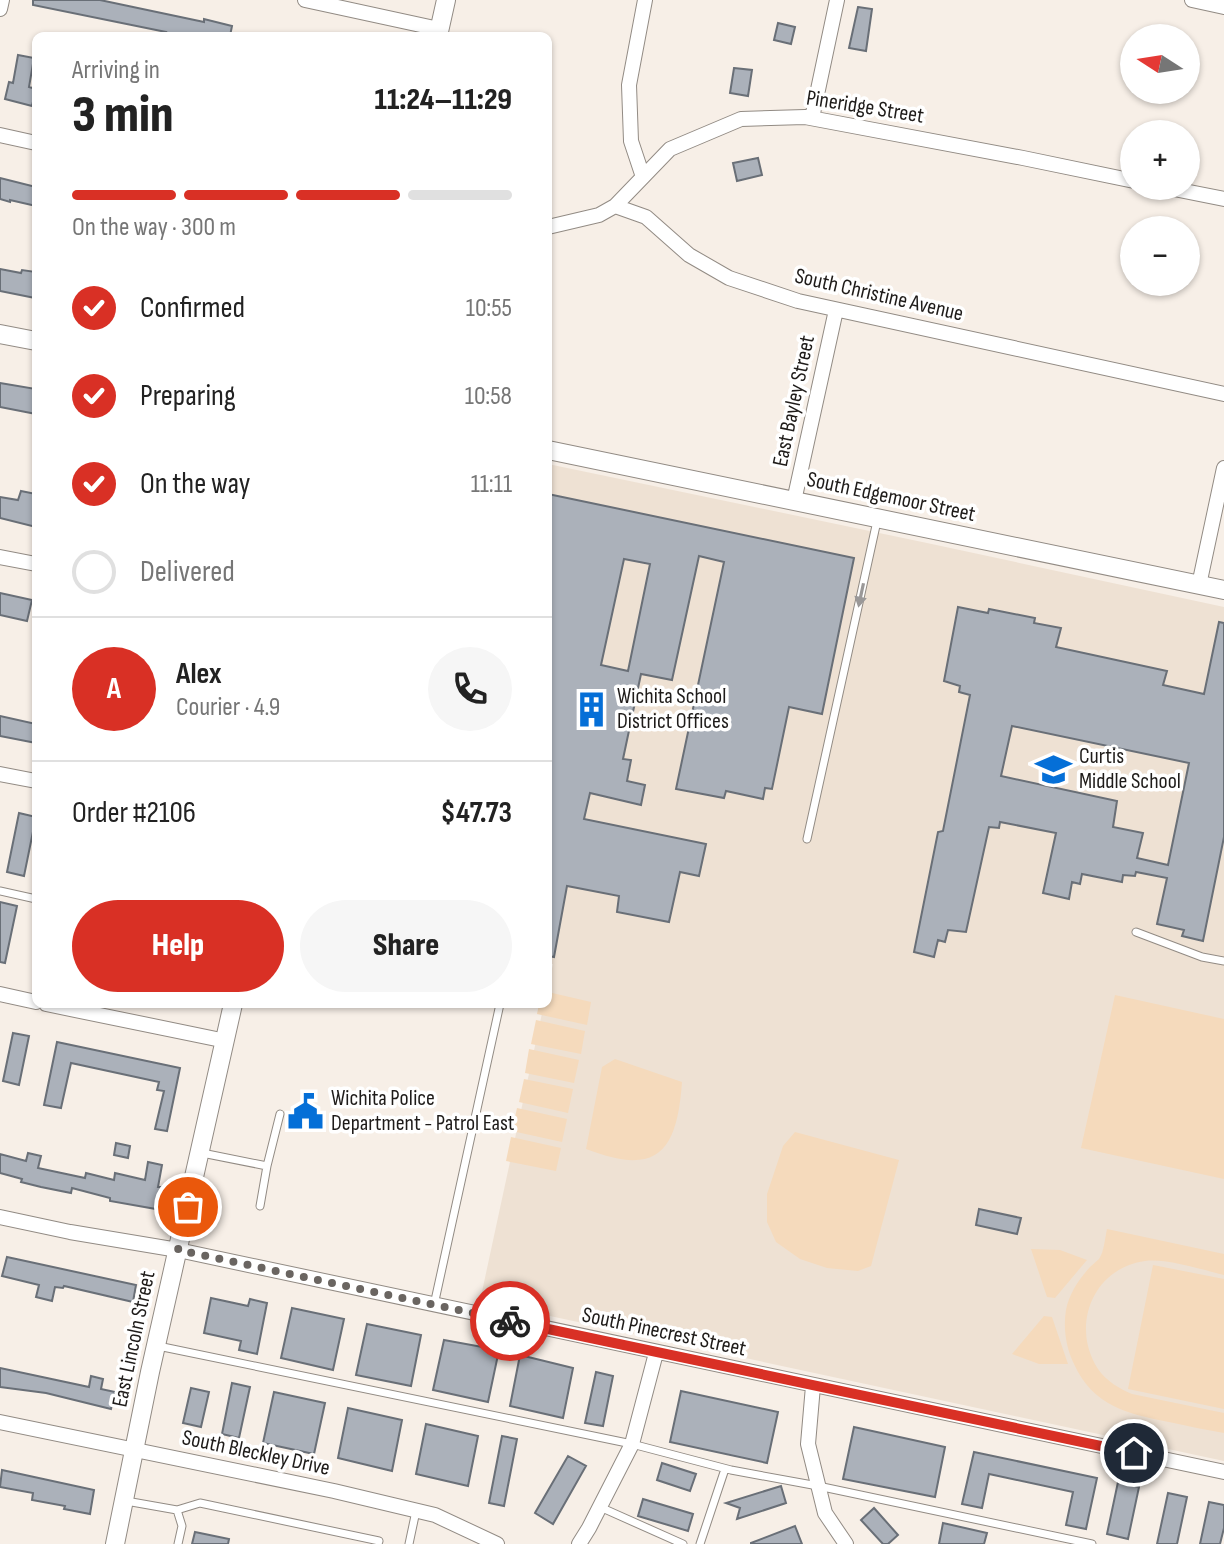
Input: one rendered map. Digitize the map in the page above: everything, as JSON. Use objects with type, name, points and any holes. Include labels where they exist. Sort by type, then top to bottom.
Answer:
[{"type":"street","points":[[0,9],[2,0]]},
{"type":"street","points":[[305,0],[439,32],[446,0]]},
{"type":"street","points":[[643,177],[631,141],[629,85],[645,0]]},
{"type":"street","points":[[812,118],[837,0]]},
{"type":"street","points":[[1192,0],[1224,7]]},
{"type":"street","name":"Pineridge Street","points":[[615,206],[670,149],[741,119],[812,118],[1120,178]]},
{"type":"street","points":[[0,135],[32,142]]},
{"type":"street","points":[[1200,194],[1224,199]]},
{"type":"street","points":[[552,226],[599,215],[615,206]]},
{"type":"street","name":"South Christine Avenue","points":[[615,206],[646,217],[689,255],[729,278],[798,301],[1224,394]]},
{"type":"street","name":"East Bayley Street","points":[[794,501],[836,310]]},
{"type":"street","points":[[0,334],[32,340]]},
{"type":"street","name":"South Edgemoor Street","points":[[552,451],[1224,590]]},
{"type":"street","points":[[1199,585],[1224,468]]},
{"type":"street","points":[[0,557],[32,563]]},
{"type":"street","points":[[0,774],[32,780]]},
{"type":"street","points":[[0,994],[32,1001]]},
{"type":"street","points":[[65,1008],[226,1041]]},
{"type":"street","name":"East Lincoln Street","points":[[115,1544],[156,1345],[232,1008]]},
{"type":"street","name":"South Pinecrest Street","points":[[0,1217],[178,1250],[1224,1472]]},
{"type":"street","points":[[579,1544],[632,1444],[656,1353]]},
{"type":"street","points":[[813,1386],[808,1444],[825,1513],[846,1544]]},
{"type":"street","name":"South Bleckley Drive","points":[[0,1422],[435,1515],[497,1544]]},
{"type":"lane","points":[[807,839],[877,519]]},
{"type":"lane","points":[[0,891],[32,898]]},
{"type":"lane","points":[[1136,932],[1202,957],[1224,961]]},
{"type":"lane","points":[[434,1305],[499,1008]]},
{"type":"lane","points":[[260,1206],[280,1114]]},
{"type":"lane","points":[[200,1153],[267,1166]]},
{"type":"lane","points":[[156,1345],[632,1444],[725,1469],[1092,1544]]},
{"type":"lane","points":[[700,1544],[725,1469]]},
{"type":"lane","points":[[124,1500],[177,1510],[200,1503],[379,1541],[378,1544]]},
{"type":"lane","points":[[600,1507],[683,1544]]},
{"type":"lane","points":[[177,1510],[182,1526],[178,1544]]},
{"type":"lane","points":[[409,1544],[416,1511]]},
{"type":"shaded area","points":[[552,465],[1224,607],[1224,1461],[480,1301],[543,1008],[552,1008]]},
{"type":"shaded area","points":[[552,993],[591,1002],[587,1025],[537,1014],[538,1008],[552,1008]]},
{"type":"shaded area","points":[[1115,995],[1224,1019],[1224,1179],[1081,1148]]},
{"type":"shaded area","points":[[536,1020],[585,1031],[581,1054],[531,1044]]},
{"type":"shaded area","points":[[529,1049],[579,1060],[574,1083],[525,1073]]},
{"type":"shaded area","points":[[615,1059],[682,1082],[675,1127],[668,1142],[658,1153],[646,1159],[610,1157],[586,1149],[602,1067]]},
{"type":"shaded area","points":[[524,1079],[573,1089],[568,1113],[519,1102]]},
{"type":"shaded area","points":[[517,1108],[567,1119],[562,1142],[512,1131]]},
{"type":"shaded area","points":[[795,1132],[899,1160],[871,1266],[858,1271],[827,1268],[800,1259],[776,1242],[767,1222],[767,1194],[783,1146]]},
{"type":"shaded area","points":[[511,1137],[561,1148],[556,1171],[506,1161]]},
{"type":"shaded area","points":[[1107,1229],[1224,1254],[1224,1275],[1163,1261],[1145,1261],[1127,1266],[1100,1287],[1087,1318],[1086,1335],[1098,1369],[1114,1384],[1132,1394],[1224,1413],[1224,1433],[1154,1419],[1113,1406],[1091,1390],[1082,1378],[1067,1345],[1066,1310],[1078,1282],[1101,1256]]},
{"type":"shaded area","points":[[1031,1249],[1060,1250],[1087,1260],[1055,1298],[1047,1297]]},
{"type":"shaded area","points":[[1153,1265],[1224,1279],[1224,1409],[1128,1389]]},
{"type":"shaded area","points":[[1044,1316],[1052,1317],[1068,1364],[1039,1364],[1012,1354]]},
{"type":"building","points":[[33,0],[100,0],[232,26],[231,32],[166,32],[33,5]]},
{"type":"building","points":[[858,7],[872,9],[866,51],[849,48]]},
{"type":"building","points":[[778,23],[795,27],[791,44],[774,40]]},
{"type":"building","points":[[18,55],[32,58],[29,87],[32,88],[32,106],[5,99],[9,82],[13,83]]},
{"type":"building","points":[[734,68],[752,70],[748,96],[730,93]]},
{"type":"building","points":[[758,158],[762,175],[737,181],[733,163]]},
{"type":"building","points":[[0,178],[32,186],[32,205],[0,199]]},
{"type":"building","points":[[0,269],[32,271],[32,297],[0,291]]},
{"type":"building","points":[[0,383],[32,388],[32,413],[0,407]]},
{"type":"building","points":[[21,491],[32,493],[32,526],[0,518],[0,497],[18,500]]},
{"type":"building","name":"Wichita School District Offices","points":[[552,495],[854,558],[822,714],[789,707],[772,789],[765,788],[763,799],[726,791],[724,798],[676,789],[724,562],[699,556],[672,680],[641,674],[623,759],[631,760],[627,781],[645,785],[641,805],[590,793],[584,819],[706,844],[699,876],[680,872],[669,922],[617,912],[619,896],[567,886],[554,957]],"holes":[[[624,559],[650,564],[628,671],[601,665]]]},
{"type":"building","points":[[0,593],[32,600],[27,621],[0,615]]},
{"type":"building","name":"Curtis Middle School","points":[[958,607],[988,613],[989,609],[1035,618],[1034,623],[1061,628],[1056,647],[1167,671],[1163,685],[1204,694],[1219,622],[1224,623],[1224,837],[1203,941],[1182,936],[1184,930],[1157,924],[1167,878],[1136,872],[1135,876],[1123,875],[1122,882],[1082,874],[1080,884],[1072,882],[1069,899],[1043,893],[1056,833],[1000,822],[999,828],[989,827],[966,932],[948,930],[945,942],[938,940],[934,957],[914,952],[938,832],[943,831],[970,695],[959,692],[960,686],[944,681]],"holes":[[[1012,726],[1189,763],[1168,865],[1137,858],[1143,833],[1113,827],[1117,801],[1001,776]]]},
{"type":"building","points":[[0,716],[32,723],[32,742],[0,736]]},
{"type":"building","points":[[19,813],[32,816],[32,837],[24,876],[7,872]]},
{"type":"building","points":[[0,902],[17,906],[5,963],[0,962]]},
{"type":"building","points":[[13,1033],[29,1036],[19,1085],[3,1081]]},
{"type":"building","points":[[57,1042],[180,1068],[167,1131],[155,1129],[164,1091],[157,1090],[159,1082],[71,1063],[61,1108],[44,1105]]},
{"type":"building","points":[[116,1143],[130,1146],[128,1158],[114,1155]]},
{"type":"building","points":[[28,1153],[41,1156],[38,1168],[85,1178],[86,1173],[114,1180],[115,1173],[145,1180],[148,1162],[162,1165],[156,1209],[110,1201],[110,1198],[72,1188],[71,1193],[41,1187],[0,1173],[0,1154],[26,1161]]},
{"type":"building","points":[[979,1209],[1021,1218],[1017,1234],[976,1225]]},
{"type":"building","points":[[7,1257],[136,1285],[133,1302],[64,1286],[55,1287],[52,1301],[36,1297],[39,1285],[2,1276]]},
{"type":"building","points":[[211,1298],[248,1306],[250,1299],[267,1303],[257,1354],[239,1350],[241,1341],[204,1333]]},
{"type":"building","points":[[292,1308],[344,1319],[333,1370],[281,1358]]},
{"type":"building","points":[[367,1324],[421,1335],[411,1386],[356,1375]]},
{"type":"building","points":[[444,1340],[499,1350],[488,1402],[433,1390]]},
{"type":"building","points":[[520,1355],[573,1368],[563,1418],[510,1406]]},
{"type":"building","points":[[0,1368],[89,1387],[91,1376],[103,1379],[101,1389],[115,1392],[111,1409],[46,1393],[0,1387]]},
{"type":"building","points":[[596,1372],[613,1376],[603,1426],[585,1423]]},
{"type":"building","points":[[232,1383],[250,1387],[239,1438],[222,1434]]},
{"type":"building","points":[[191,1388],[209,1392],[201,1427],[183,1423]]},
{"type":"building","points":[[681,1391],[778,1412],[767,1463],[670,1442]]},
{"type":"building","points":[[274,1392],[325,1403],[314,1454],[263,1443]]},
{"type":"building","points":[[348,1408],[402,1420],[392,1471],[338,1458]]},
{"type":"building","points":[[426,1424],[478,1436],[468,1486],[416,1474]]},
{"type":"building","points":[[854,1427],[945,1447],[935,1497],[843,1479]]},
{"type":"building","points":[[502,1436],[517,1439],[504,1506],[489,1503]]},
{"type":"building","points":[[974,1452],[1097,1478],[1086,1529],[1066,1525],[1073,1492],[989,1474],[982,1508],[962,1504]]},
{"type":"building","points":[[568,1456],[586,1466],[553,1524],[535,1513]]},
{"type":"building","points":[[662,1463],[696,1474],[690,1491],[657,1480]]},
{"type":"building","points":[[2,1470],[94,1490],[90,1514],[32,1500],[33,1493],[0,1487]]},
{"type":"building","points":[[1118,1482],[1139,1487],[1128,1539],[1107,1534]]},
{"type":"building","points":[[781,1486],[786,1503],[737,1519],[740,1508],[726,1503]]},
{"type":"building","points":[[1168,1493],[1187,1497],[1177,1544],[1157,1544]]},
{"type":"building","points":[[643,1499],[693,1514],[688,1531],[638,1516]]},
{"type":"building","points":[[1209,1502],[1224,1505],[1220,1544],[1200,1544]]},
{"type":"building","points":[[874,1508],[898,1535],[888,1544],[883,1544],[861,1520]]},
{"type":"building","points":[[943,1523],[987,1533],[984,1544],[939,1544]]},
{"type":"building","points":[[795,1526],[802,1544],[751,1544],[751,1543]]},
{"type":"building","points":[[195,1532],[229,1539],[228,1544],[192,1544]]},
{"type":"way so far","points":[[188,1207],[178,1250],[510,1321]]},
{"type":"place","name":"Wichita School District Offices","points":[[591,709]]},
{"type":"place","name":"Curtis Middle School","points":[[1053,769]]},
{"type":"place","name":"Wichita Police Department - Patrol East","points":[[305,1111]]},
{"type":"route","points":[[510,1321],[1134,1453]]}]
